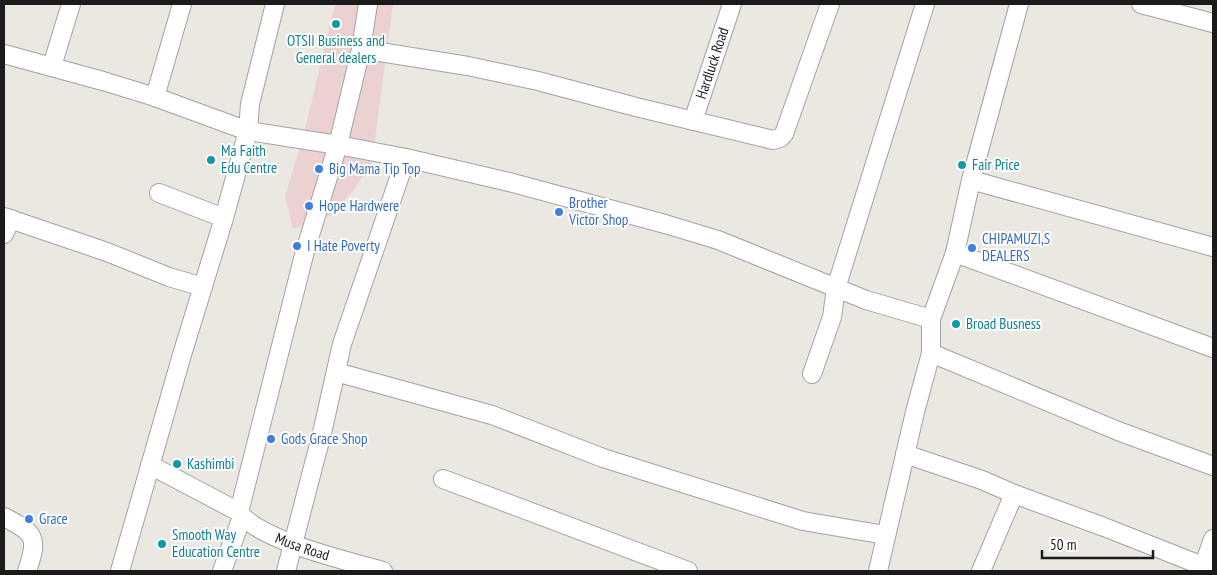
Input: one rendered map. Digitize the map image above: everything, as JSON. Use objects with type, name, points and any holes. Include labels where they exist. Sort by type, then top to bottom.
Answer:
[{"type":"street","points":[[52,66],[71,4]]},
{"type":"street","points":[[155,98],[182,4]]},
{"type":"street","points":[[120,571],[248,131],[250,104],[275,4]]},
{"type":"street","points":[[222,571],[241,515],[305,251],[338,145],[361,48],[368,4]]},
{"type":"street","name":"Hardluck Road","points":[[693,121],[732,4]]},
{"type":"street","points":[[361,48],[468,66],[538,81],[773,140],[780,138],[784,134],[830,4]]},
{"type":"street","points":[[812,374],[832,317],[836,288],[924,4]]},
{"type":"street","points":[[878,571],[885,535],[931,353],[931,318],[955,253],[1018,4]]},
{"type":"street","points":[[1142,4],[1213,23]]},
{"type":"street","points":[[4,54],[52,66],[155,98],[248,131],[406,158],[509,182],[665,224],[718,240],[773,263],[801,272],[866,300],[931,318]]},
{"type":"street","points":[[286,571],[322,433],[342,344],[406,158]]},
{"type":"street","points":[[972,180],[1213,247]]},
{"type":"street","points":[[159,193],[224,218]]},
{"type":"street","points":[[6,223],[107,252],[170,277],[203,287]]},
{"type":"street","points":[[955,253],[1213,348]]},
{"type":"street","points":[[931,353],[1118,431],[1213,466]]},
{"type":"street","points":[[336,372],[492,415],[603,458],[803,521],[885,535]]},
{"type":"street","points":[[905,454],[982,480],[1014,494],[1104,527],[1202,569],[1213,538]]},
{"type":"street","name":"Musa Road","points":[[150,465],[241,515],[258,528],[292,545],[383,571]]},
{"type":"street","points":[[443,479],[688,571]]},
{"type":"street","points":[[981,571],[1014,494]]},
{"type":"street","points":[[4,517],[27,530],[32,536],[34,544],[33,555],[27,571]]},
{"type":"shaded area","points":[[335,4],[393,4],[372,162],[353,191],[330,216],[293,229],[285,196],[304,133]]},
{"type":"place","name":"OTSII Business and General dealers","points":[[336,24]]},
{"type":"place","name":"Ma Faith Edu Centre","points":[[211,160]]},
{"type":"place","name":"Fair Price","points":[[962,165]]},
{"type":"place","name":"Big Mama Tip Top","points":[[319,169]]},
{"type":"place","name":"Hope Hardwere","points":[[309,206]]},
{"type":"place","name":"Brother Victor Shop","points":[[559,212]]},
{"type":"place","name":"I Hate Poverty","points":[[297,246]]},
{"type":"place","name":"CHIPAMUZI,S DEALERS","points":[[972,248]]},
{"type":"place","name":"Broad Busness","points":[[956,324]]},
{"type":"place","name":"Gods Grace Shop","points":[[271,439]]},
{"type":"place","name":"Kashimbi","points":[[177,464]]},
{"type":"place","name":"Grace","points":[[29,519]]},
{"type":"place","name":"Smooth Way Education Centre","points":[[162,544]]}]
